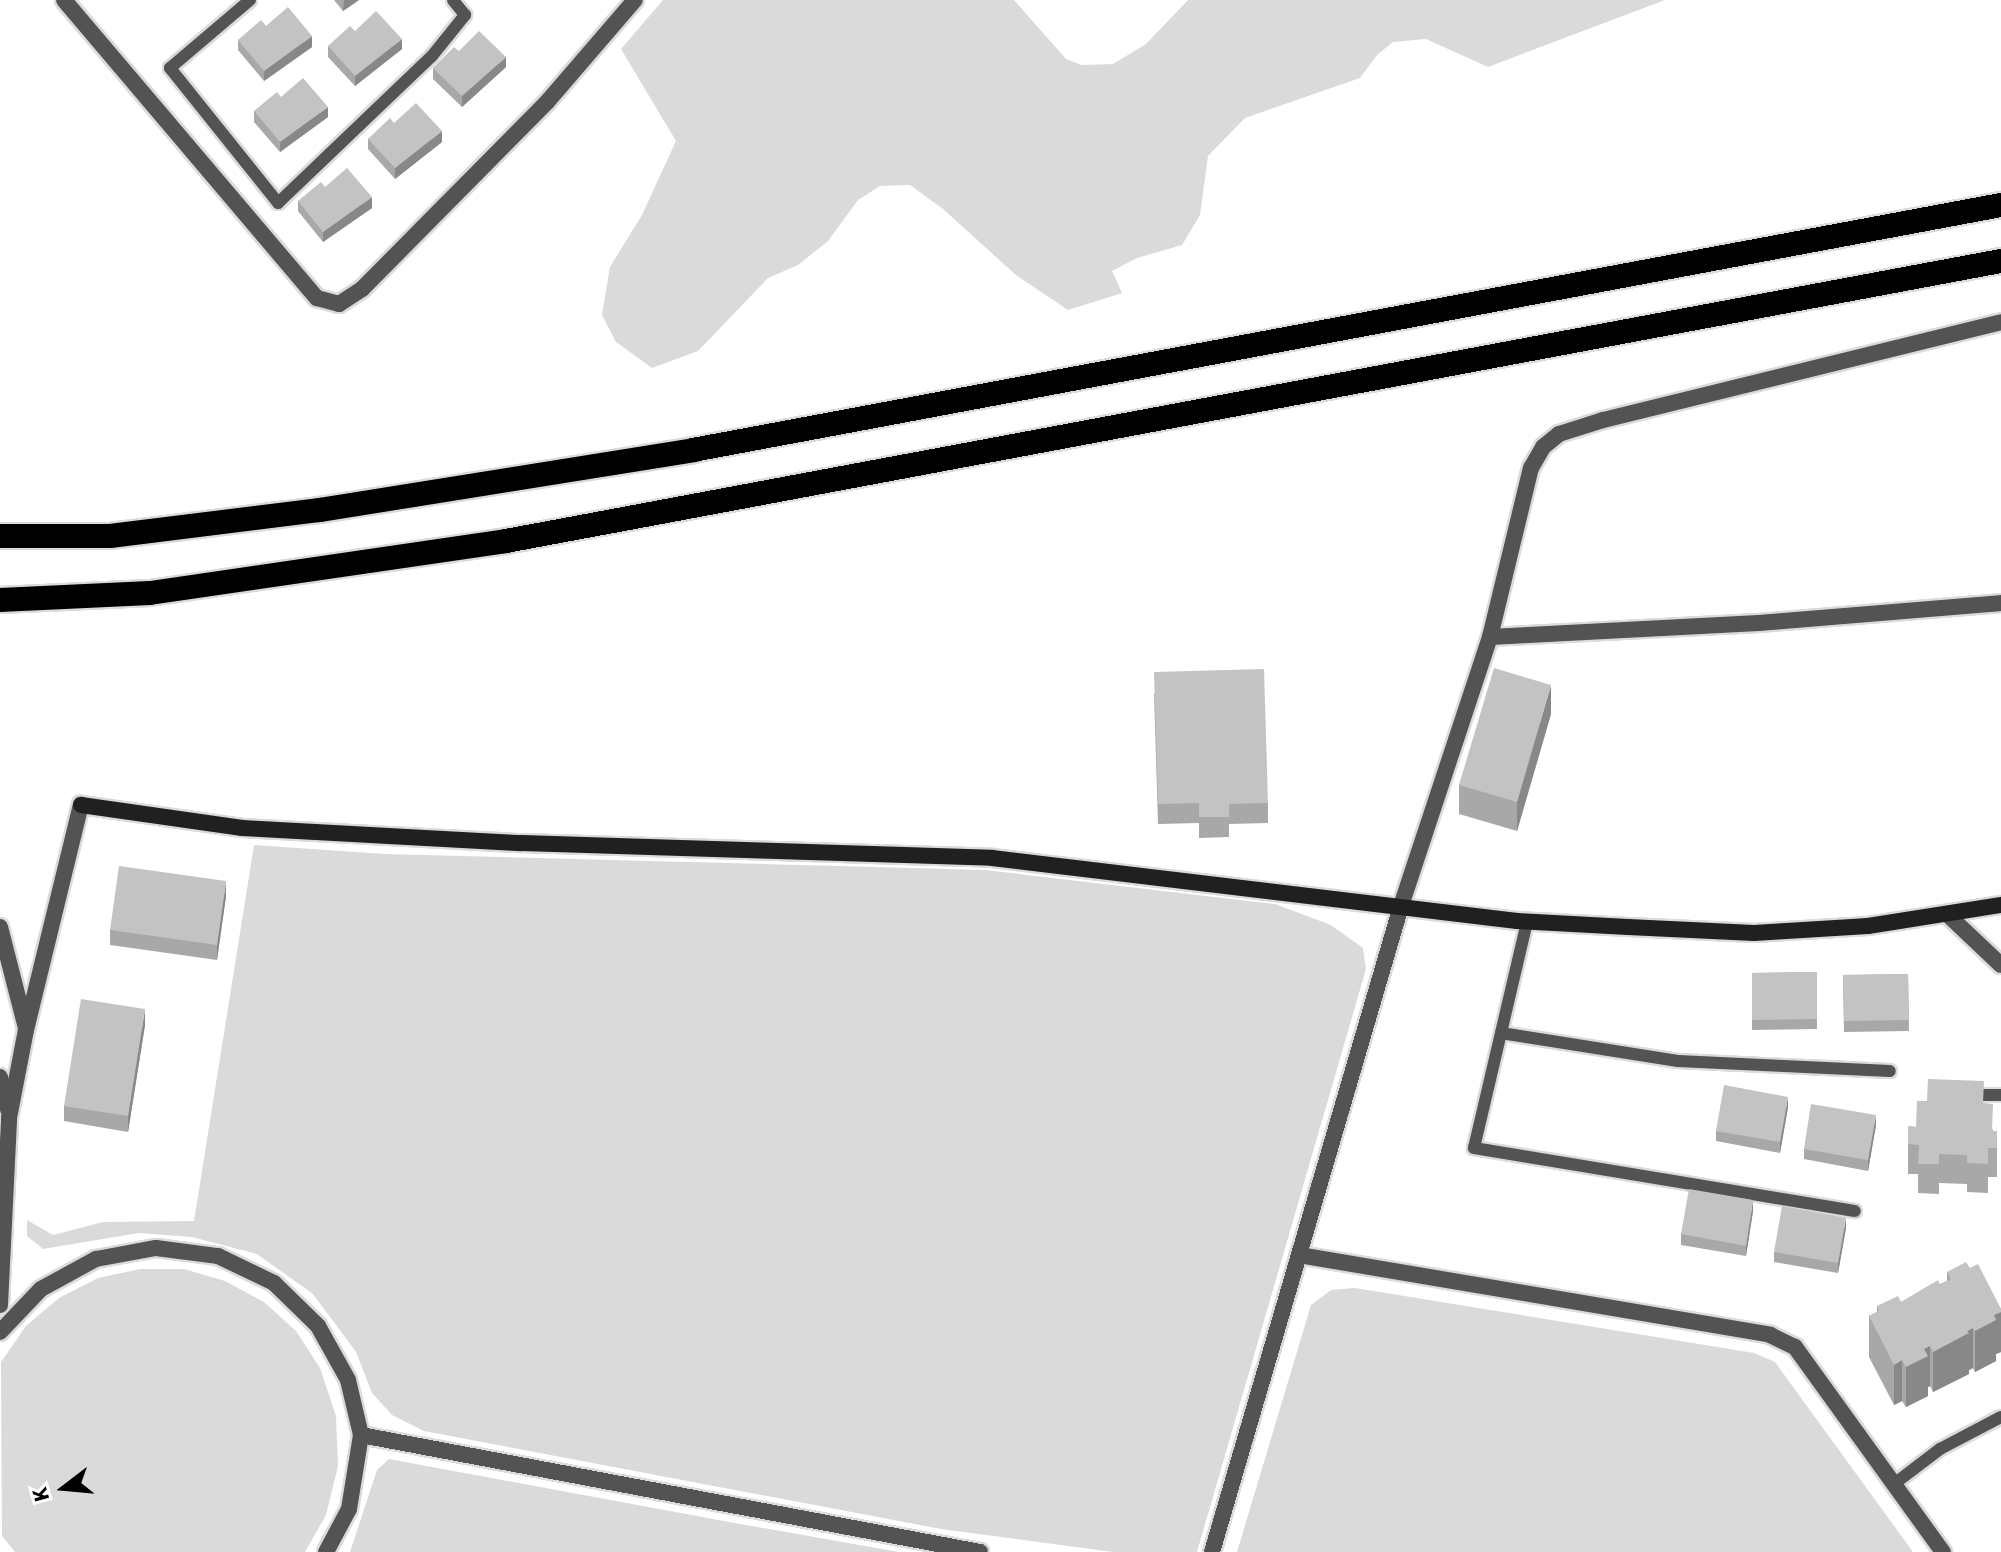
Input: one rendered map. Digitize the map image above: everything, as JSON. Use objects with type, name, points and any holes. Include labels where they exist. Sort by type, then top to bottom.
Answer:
[{"type":"highway","points":[[0,536],[110,536],[320,510],[677,453],[2001,205]]},
{"type":"highway","points":[[0,600],[150,593],[506,541],[2001,261]]},
{"type":"street","points":[[64,0],[317,298],[339,304],[362,289],[548,101],[635,0]]},
{"type":"street","points":[[1212,1552],[1401,906],[1490,637],[1531,468],[1543,447],[1559,434],[1603,420],[2001,322]]},
{"type":"street","points":[[1490,637],[1759,623],[2001,603]]},
{"type":"street","points":[[0,1305],[9,1118],[26,1030],[81,805],[242,828],[522,843],[992,858],[1527,922],[1754,933],[1868,926],[2001,905]]},
{"type":"street","points":[[1947,914],[2001,965]]},
{"type":"street","points":[[0,927],[26,1030]]},
{"type":"street","points":[[0,1077],[9,1118]]},
{"type":"street","points":[[0,1332],[41,1289],[96,1259],[156,1248],[218,1256],[274,1283],[318,1326],[348,1380],[361,1435],[349,1509],[326,1552]]},
{"type":"street","points":[[1299,1255],[1770,1335],[1795,1347],[1943,1552]]},
{"type":"street","points":[[361,1435],[980,1552]]},
{"type":"lane","points":[[250,0],[170,68],[278,203],[432,56],[465,15],[453,0]]},
{"type":"lane","points":[[1527,922],[1474,1148],[1855,1211]]},
{"type":"lane","points":[[1501,1033],[1678,1061],[1890,1071]]},
{"type":"lane","points":[[1957,1095],[2001,1095]]},
{"type":"lane","points":[[1894,1484],[1940,1449],[2001,1417]]},
{"type":"shaded area","points":[[663,0],[1014,0],[1066,59],[1082,65],[1113,64],[1146,44],[1188,0],[1665,0],[1488,67],[1426,39],[1393,42],[1377,55],[1360,78],[1245,118],[1208,156],[1200,215],[1182,245],[1137,258],[1112,271],[1122,293],[1068,310],[1016,275],[943,209],[910,185],[880,186],[858,200],[828,241],[798,265],[768,278],[698,351],[652,368],[616,342],[602,315],[610,267],[642,215],[676,141],[621,49]]},
{"type":"shaded area","points":[[254,845],[384,854],[985,870],[1275,904],[1331,925],[1363,948],[1366,969],[1197,1552],[1113,1552],[941,1529],[424,1431],[392,1415],[372,1393],[356,1352],[313,1294],[257,1254],[192,1237],[139,1233],[43,1249],[27,1236],[27,1220],[53,1235],[103,1222],[194,1221]]},
{"type":"shaded area","points":[[140,1269],[184,1269],[225,1281],[264,1302],[296,1331],[320,1368],[336,1416],[338,1466],[326,1515],[305,1552],[15,1552],[2,1536],[1,1362],[26,1326],[59,1298],[98,1278]]},
{"type":"shaded area","points":[[1355,1288],[1754,1353],[1775,1362],[1913,1552],[1237,1552],[1311,1305],[1331,1290]]},
{"type":"shaded area","points":[[389,1459],[899,1552],[350,1552],[377,1470]]},
{"type":"building","points":[[288,7],[312,36],[264,71],[238,40],[261,20],[266,26]]},
{"type":"building","points":[[376,11],[402,39],[355,76],[328,46],[350,26],[355,31]]},
{"type":"building","points":[[479,31],[506,57],[462,96],[433,68],[454,47],[459,51]]},
{"type":"building","points":[[303,78],[328,107],[280,142],[254,111],[277,92],[281,97]]},
{"type":"building","points":[[416,103],[442,131],[395,168],[368,139],[390,118],[394,123]]},
{"type":"building","points":[[347,168],[372,197],[323,232],[298,201],[321,182],[325,187]]},
{"type":"building","points":[[1494,668],[1551,685],[1517,802],[1459,785]]},
{"type":"building","points":[[1264,669],[1268,803],[1229,804],[1229,817],[1199,817],[1199,803],[1158,804],[1154,672]]},
{"type":"building","points":[[119,866],[226,881],[217,945],[110,930]]},
{"type":"building","points":[[1817,972],[1817,1019],[1752,1020],[1752,973]]},
{"type":"building","points":[[1908,974],[1909,1020],[1844,1021],[1843,975]]},
{"type":"building","points":[[81,999],[145,1009],[128,1116],[64,1106]]},
{"type":"building","points":[[1928,1079],[1984,1081],[1983,1103],[1993,1104],[1992,1131],[1997,1131],[1997,1148],[1988,1148],[1988,1164],[1967,1163],[1967,1155],[1939,1154],[1939,1164],[1918,1164],[1919,1145],[1908,1144],[1908,1126],[1916,1127],[1917,1101],[1927,1101]]},
{"type":"building","points":[[1724,1085],[1788,1097],[1780,1142],[1716,1131]]},
{"type":"building","points":[[1811,1104],[1876,1115],[1868,1160],[1804,1149]]},
{"type":"building","points":[[1689,1189],[1753,1200],[1746,1246],[1681,1234]]},
{"type":"building","points":[[1782,1206],[1846,1218],[1838,1263],[1774,1252]]},
{"type":"building","points":[[1966,1262],[1970,1268],[1978,1264],[2001,1309],[1994,1315],[1996,1320],[1975,1331],[1973,1328],[1967,1331],[1969,1333],[1933,1352],[1930,1346],[1924,1349],[1928,1356],[1906,1367],[1902,1360],[1894,1365],[1869,1316],[1879,1311],[1877,1306],[1898,1296],[1901,1302],[1938,1280],[1940,1285],[1951,1279],[1947,1272]]}]
